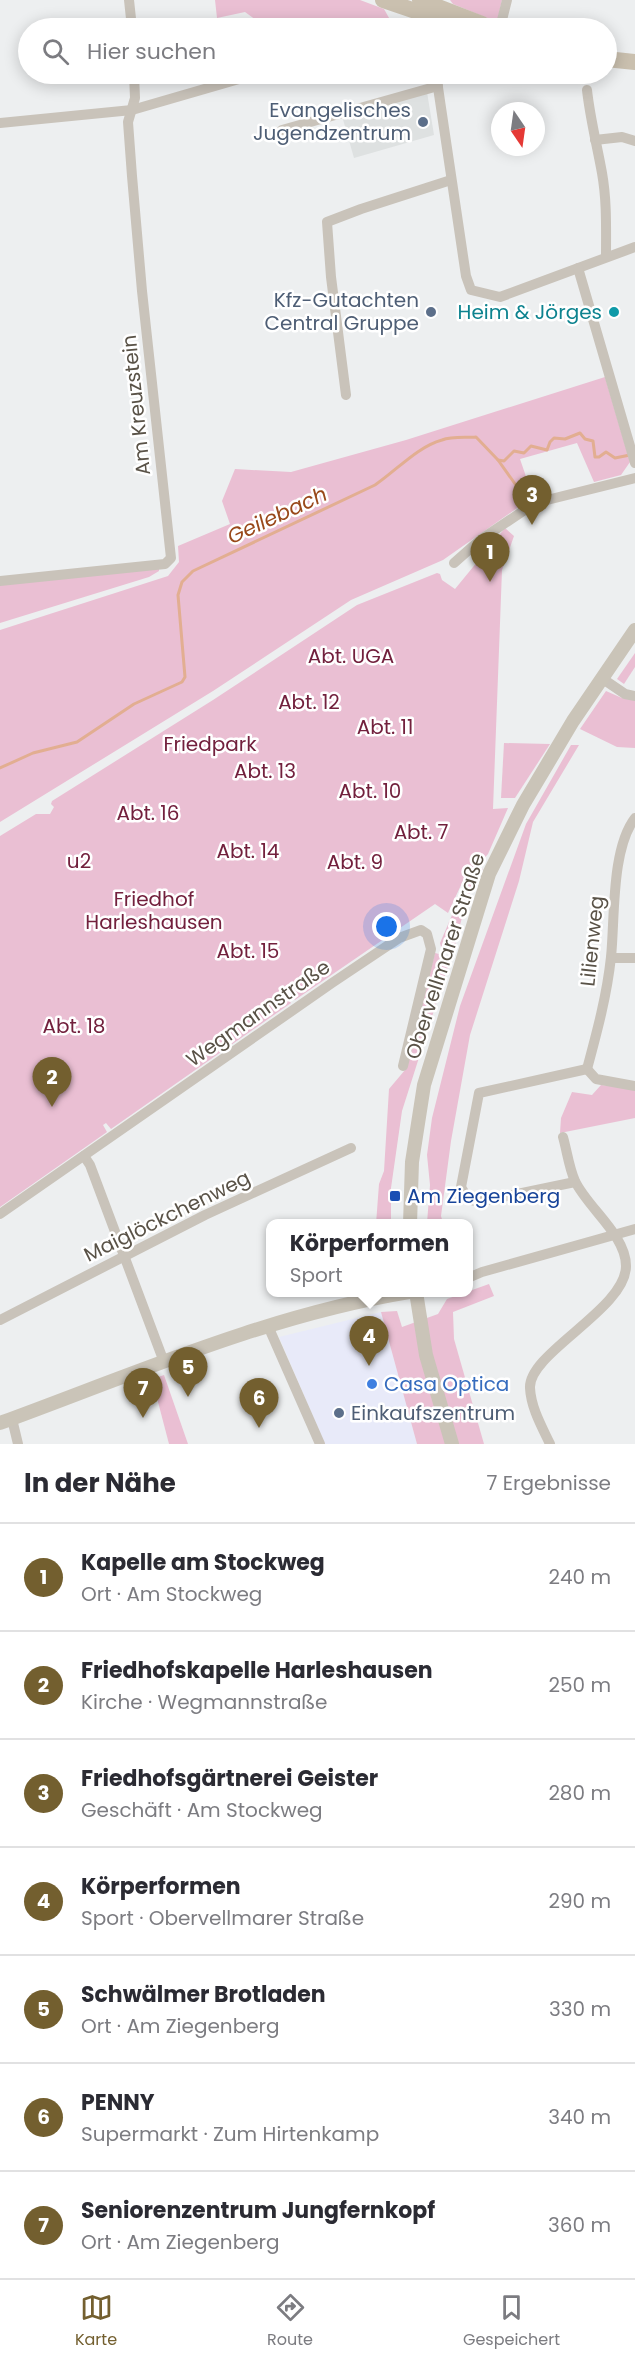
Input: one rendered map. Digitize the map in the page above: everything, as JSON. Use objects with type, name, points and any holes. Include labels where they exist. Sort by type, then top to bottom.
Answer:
[{"type":"main road","points":[[383,0],[430,7],[464,18]]},
{"type":"main road","points":[[430,7],[448,18]]},
{"type":"main road","points":[[617,60],[635,62]]},
{"type":"main road","name":"Obervellmarer Straße","points":[[410,1219],[412,1162],[423,1085],[489,874],[523,805],[573,721],[635,630]]},
{"type":"main road","points":[[350,1304],[359,1297]]},
{"type":"main road","points":[[6,1421],[268,1326],[350,1304],[388,1297]]},
{"type":"main road","points":[[417,1297],[426,1355],[453,1444]]},
{"type":"street","points":[[129,0],[131,18]]},
{"type":"street","points":[[502,18],[507,0]]},
{"type":"street","points":[[420,18],[430,7]]},
{"type":"street","name":"Am Kreuzstein","points":[[0,581],[165,564],[171,558],[141,279],[128,122],[135,98],[134,84]]},
{"type":"street","points":[[0,123],[132,110],[222,84]]},
{"type":"street","points":[[282,130],[438,86],[466,276],[471,290],[500,297],[635,247]]},
{"type":"street","points":[[587,90],[603,175],[606,204],[606,257]]},
{"type":"street","points":[[595,140],[621,137],[635,141]]},
{"type":"street","points":[[346,395],[331,277],[327,222],[451,180]]},
{"type":"street","points":[[578,268],[635,462]]},
{"type":"street","points":[[454,563],[480,540],[535,503],[635,478]]},
{"type":"street","points":[[603,679],[625,694],[635,696]]},
{"type":"street","name":"Lilienweg","points":[[587,1069],[599,1025],[611,958],[620,861],[633,823]]},
{"type":"street","name":"Wegmannstraße","points":[[0,1214],[399,938],[421,930],[428,934],[431,949],[403,1066]]},
{"type":"street","points":[[611,958],[635,958]]},
{"type":"street","points":[[575,1182],[478,1202],[472,1202],[464,1196],[461,1187],[479,1092],[587,1069],[596,1079],[635,1086]]},
{"type":"street","points":[[550,1444],[533,1406],[530,1387],[543,1362],[613,1297],[624,1280],[627,1264],[616,1236],[575,1182],[563,1137]]},
{"type":"street","name":"Maiglöckchenweg","points":[[0,1320],[205,1215],[351,1148]]},
{"type":"street","points":[[84,1156],[90,1165],[164,1362]]},
{"type":"street","points":[[473,1276],[635,1229]]},
{"type":"street","points":[[473,1272],[482,1272]]},
{"type":"street","points":[[268,1326],[316,1442]]},
{"type":"street","points":[[6,1421],[18,1444]]},
{"type":"shaded area","points":[[427,92],[434,135],[354,158],[342,116]]},
{"type":"shaded area","points":[[381,1312],[417,1444],[325,1444],[279,1337]]},
{"type":"green space","points":[[215,0],[360,0],[384,9],[389,18],[253,18],[245,12],[217,18]]},
{"type":"green space","points":[[450,0],[502,0],[498,18],[487,18],[453,4]]},
{"type":"green space","points":[[605,377],[630,462],[621,475],[594,482],[577,443],[520,459],[533,497],[443,560],[351,600],[213,691],[0,822],[0,630],[168,576],[179,562],[178,546],[230,524],[222,501],[235,469],[291,472],[406,440]]},
{"type":"green space","name":"Friedhof Harleshausen","points":[[505,528],[514,536],[502,570],[493,809],[508,808],[488,854],[462,883],[448,913],[435,904],[295,1000],[288,991],[285,994],[291,1003],[111,1129],[106,1123],[103,1125],[107,1132],[0,1207],[0,836],[36,814],[50,814],[54,807],[51,804],[52,801],[213,700],[357,605],[437,573],[440,574],[442,580],[455,589]]},
{"type":"green space","points":[[159,568],[159,571],[149,577],[0,623],[0,585]]},
{"type":"green space","points":[[635,653],[635,667],[624,684],[617,679]]},
{"type":"green space","points":[[606,691],[622,698],[635,700],[635,748],[617,747],[580,729]]},
{"type":"green space","points":[[504,743],[550,744],[515,798],[501,798]]},
{"type":"green space","points":[[571,745],[579,745],[533,822],[519,881],[470,1035],[451,1141],[442,1219],[427,1219],[430,1185],[427,1155],[432,1118],[460,1006],[526,824]]},
{"type":"green space","points":[[481,868],[483,869],[465,906],[455,947],[441,947],[440,943],[465,885]]},
{"type":"green space","points":[[435,953],[451,957],[402,1111],[391,1188],[391,1219],[376,1219],[379,1184],[384,1171],[389,1089],[405,1070]]},
{"type":"green space","points":[[601,1085],[635,1088],[635,1118],[560,1133],[561,1118],[572,1092],[592,1095]]},
{"type":"green space","points":[[489,1284],[494,1296],[453,1312],[454,1339],[484,1444],[417,1444],[381,1312],[397,1311],[402,1327],[438,1314],[447,1299],[473,1297],[473,1290]]},
{"type":"green space","points":[[164,1375],[188,1444],[169,1444],[152,1379]]},
{"type":"waterway","name":"Geilebach","points":[[0,768],[33,753],[77,742],[134,704],[182,682],[185,677],[178,595],[182,582],[193,571],[375,485],[416,453],[433,443],[450,438],[476,437],[498,460],[504,461],[514,451],[524,453],[531,446],[547,450],[554,438],[565,439],[580,433],[585,439],[593,441],[595,457],[606,452],[615,458],[630,455]]},
{"type":"waterway","points":[[498,460],[518,488]]},
{"type":"place","name":"Evangelisches Jugendzentrum","points":[[423,122]]},
{"type":"place","name":"Kfz-Gutachten Central Gruppe","points":[[431,312]]},
{"type":"place","name":"Heim & Jörges","points":[[614,312]]},
{"type":"place","name":"Friedhofsgärtnerei Geister","points":[[532,525]]},
{"type":"place","name":"Kapelle am Stockweg","points":[[490,582]]},
{"type":"place","name":"Friedhofskapelle Harleshausen","points":[[52,1107]]},
{"type":"place","name":"Am Ziegenberg","points":[[395,1196]]},
{"type":"place","name":"Körperformen","points":[[369,1366]]},
{"type":"place","name":"Casa Optica","points":[[372,1384]]},
{"type":"place","name":"Schwälmer Brotladen","points":[[188,1397]]},
{"type":"place","name":"Einkaufszentrum","points":[[339,1413]]},
{"type":"place","name":"Seniorenzentrum Jungfernkopf","points":[[143,1418]]},
{"type":"place","name":"PENNY","points":[[259,1428]]},
{"type":"park label","name":"Abt. UGA","points":[[351,656]]},
{"type":"park label","name":"Abt. 12","points":[[309,702]]},
{"type":"park label","name":"Abt. 11","points":[[385,727]]},
{"type":"park label","name":"Friedpark","points":[[210,744]]},
{"type":"park label","name":"Abt. 13","points":[[265,771]]},
{"type":"park label","name":"Abt. 10","points":[[370,791]]},
{"type":"park label","name":"Abt. 16","points":[[148,813]]},
{"type":"park label","name":"Abt. 7","points":[[421,832]]},
{"type":"park label","name":"Abt. 14","points":[[248,851]]},
{"type":"park label","name":"u2","points":[[79,861]]},
{"type":"park label","name":"Abt. 9","points":[[355,862]]},
{"type":"park label","name":"Abt. 15","points":[[248,951]]},
{"type":"park label","name":"Abt. 18","points":[[74,1026]]}]
